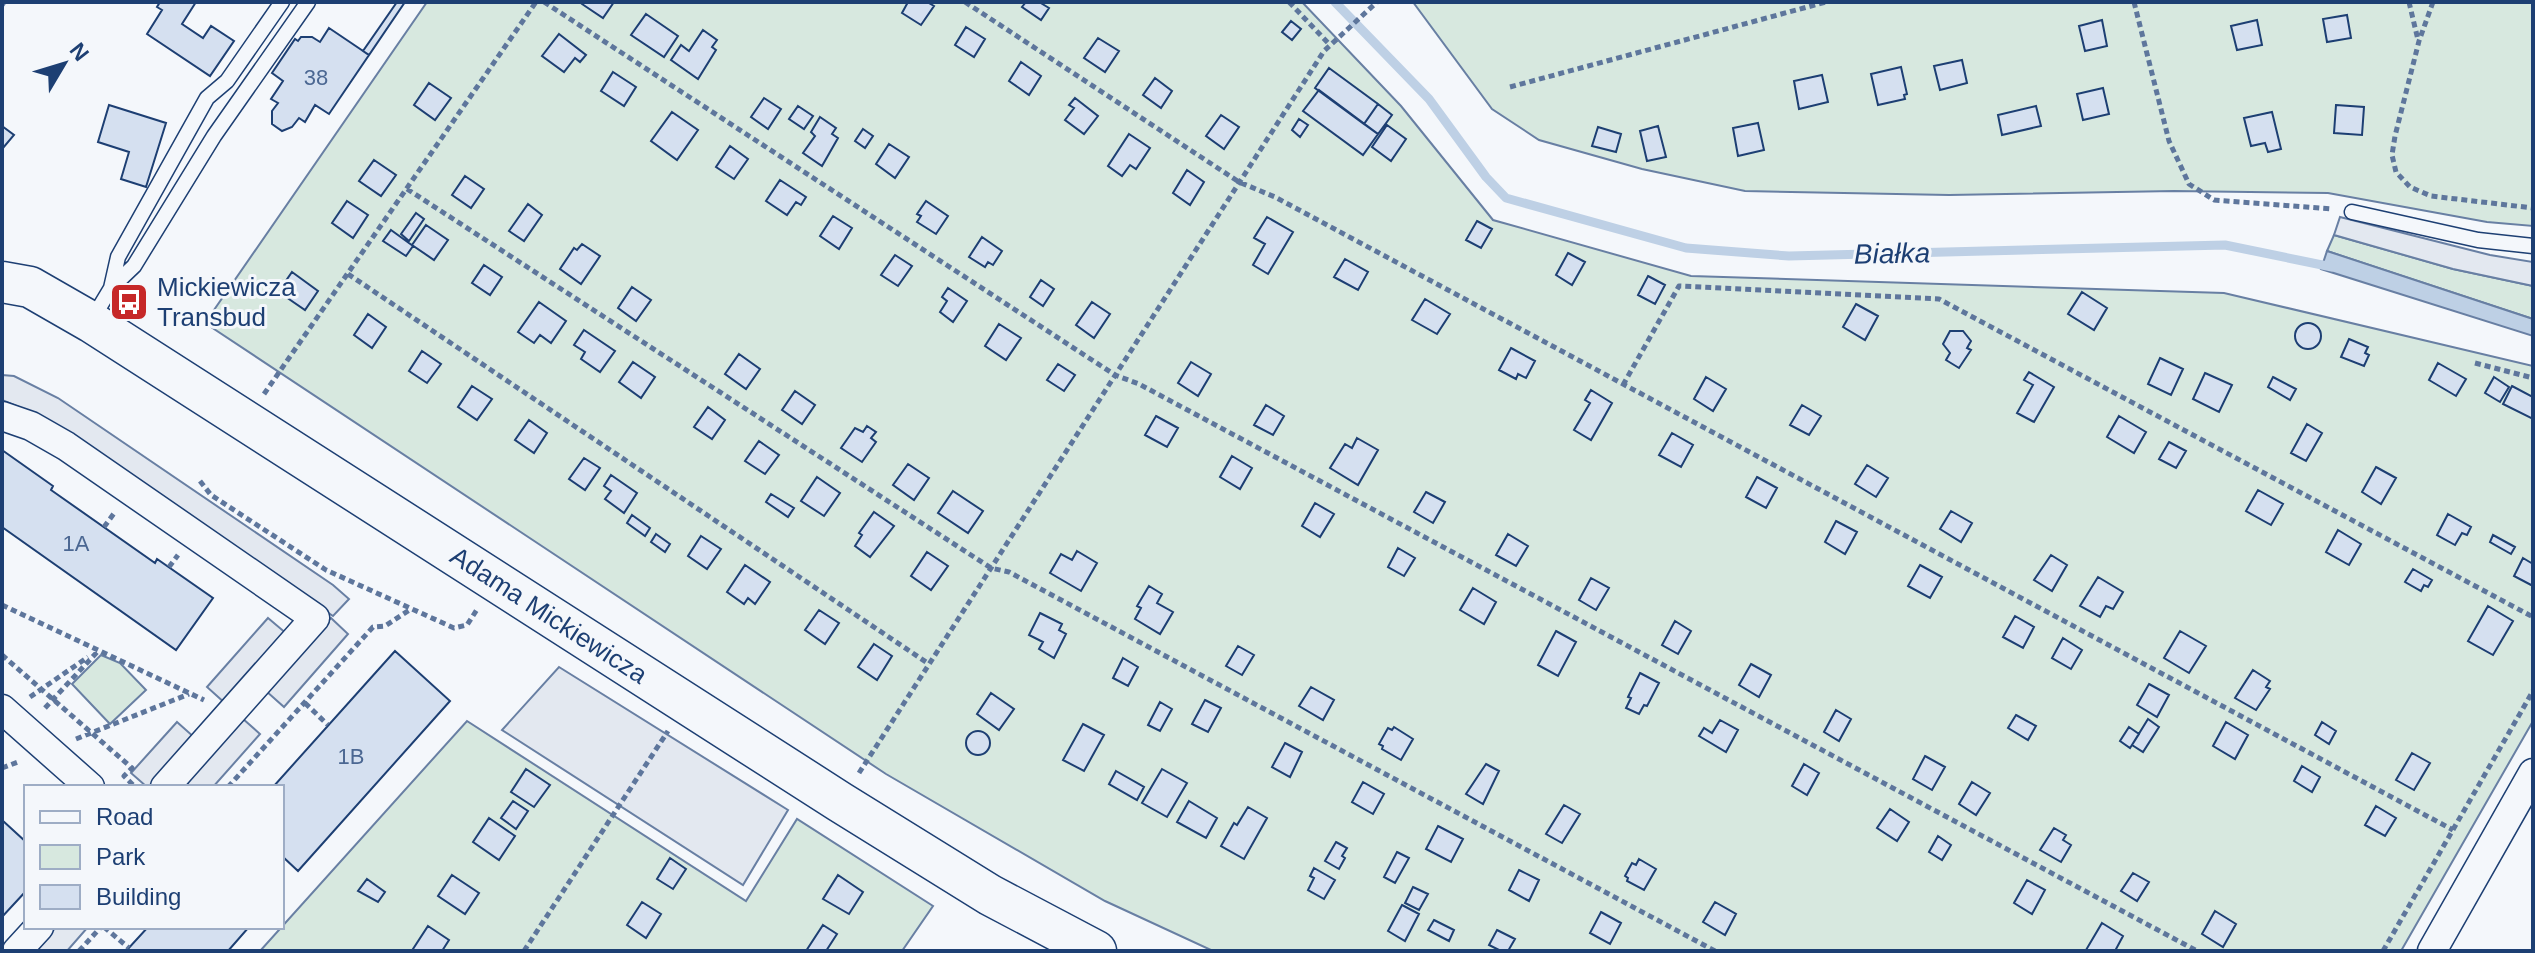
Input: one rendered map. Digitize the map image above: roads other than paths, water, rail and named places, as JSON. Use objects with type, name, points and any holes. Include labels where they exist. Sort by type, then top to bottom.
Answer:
[{"type":"street","name":"Adama Mickiewicza","points":[[2,282],[30,287],[91,322],[840,802],[990,895],[1096,951]]},
{"type":"street","points":[[2,416],[31,426],[66,446],[315,618],[167,785]]},
{"type":"street","points":[[11,717],[88,785]]},
{"type":"street","points":[[2432,951],[2526,803],[2533,773]]},
{"type":"street","points":[[17,951],[37,929]]},
{"type":"lane","points":[[111,288],[118,257],[207,98],[227,81],[282,2]]},
{"type":"lane","points":[[91,322],[111,288],[134,266],[214,136],[308,2]]},
{"type":"lane","points":[[2352,212],[2478,240],[2533,246]]},
{"type":"water","points":[[2327,251],[2533,319],[2533,336],[2321,269]]},
{"type":"waterway","name":"Białka","points":[[1335,2],[1429,99],[1486,177],[1506,198],[1686,248],[1789,256],[2225,245],[2332,267]]},
{"type":"place","name":"Mickiewicza Transbud","points":[[129,302]]}]
